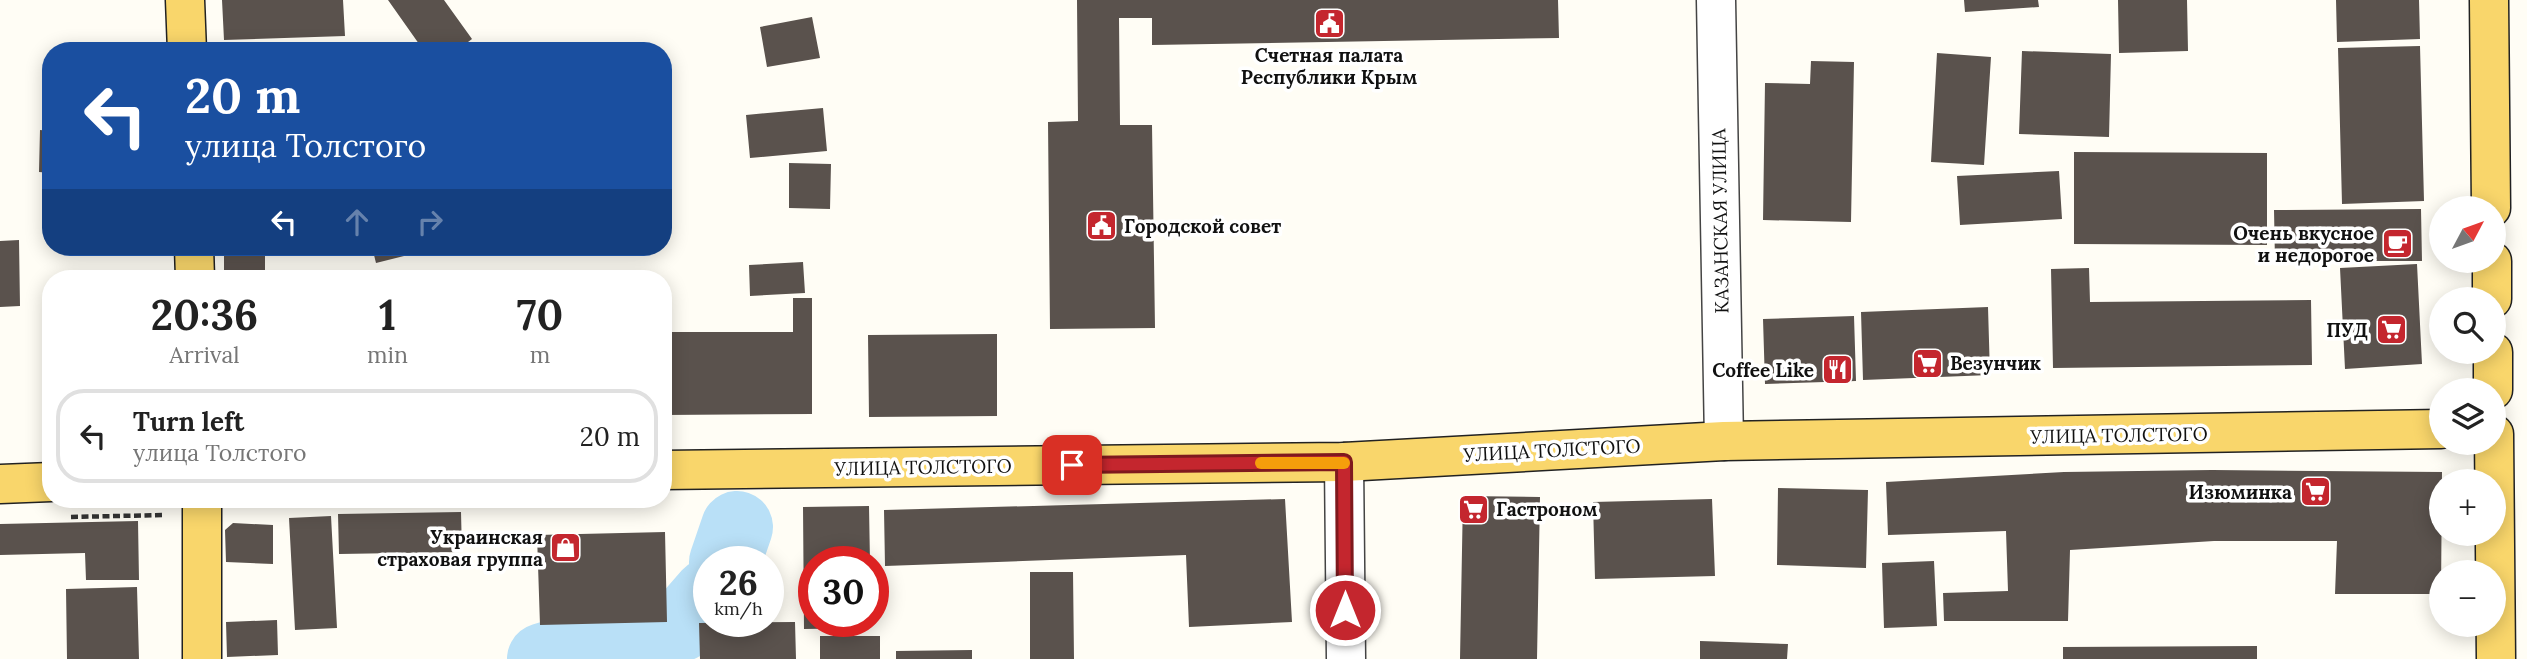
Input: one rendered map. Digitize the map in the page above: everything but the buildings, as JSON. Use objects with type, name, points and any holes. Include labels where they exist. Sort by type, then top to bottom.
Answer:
[{"type":"main road","points":[[185,0],[187,42]]},
{"type":"main road","points":[[2489,0],[2491,196]]},
{"type":"main road","points":[[2506,430],[2527,427]]},
{"type":"main road","name":"УЛИЦА ТОЛСТОГО","points":[[672,470],[1344,462],[1724,441],[2429,429]]},
{"type":"main road","points":[[2494,455],[2496,659]]},
{"type":"main road","points":[[0,484],[42,482]]},
{"type":"main road","points":[[202,508],[202,659]]},
{"type":"street","name":"КАЗАНСКАЯ УЛИЦА","points":[[1716,0],[1724,441]]},
{"type":"street","points":[[1344,462],[1346,659]]},
{"type":"path","points":[[66,517],[177,508]]},
{"type":"waterway","points":[[730,546],[737,527]]},
{"type":"waterway","points":[[543,659],[593,644],[658,636],[682,625],[693,612]]},
{"type":"slow traffic","points":[[1261,463],[1344,463]]},
{"type":"place","name":"Счетная палата Республики Крым","points":[[1329,24]]},
{"type":"place","name":"Городской совет","points":[[1101,226]]},
{"type":"place","name":"Очень вкусное и недорогое","points":[[2397,244]]},
{"type":"place","name":"ПУД","points":[[2391,330]]},
{"type":"place","name":"Везунчик","points":[[1927,363]]},
{"type":"place","name":"Coffee Like","points":[[1837,370]]},
{"type":"place","name":"Изюминка","points":[[2315,492]]},
{"type":"place","name":"Гастроном","points":[[1473,509]]},
{"type":"place","name":"Украинская страховая группа","points":[[566,548]]},
{"type":"route","points":[[1072,465],[1344,462],[1345,610]]}]
